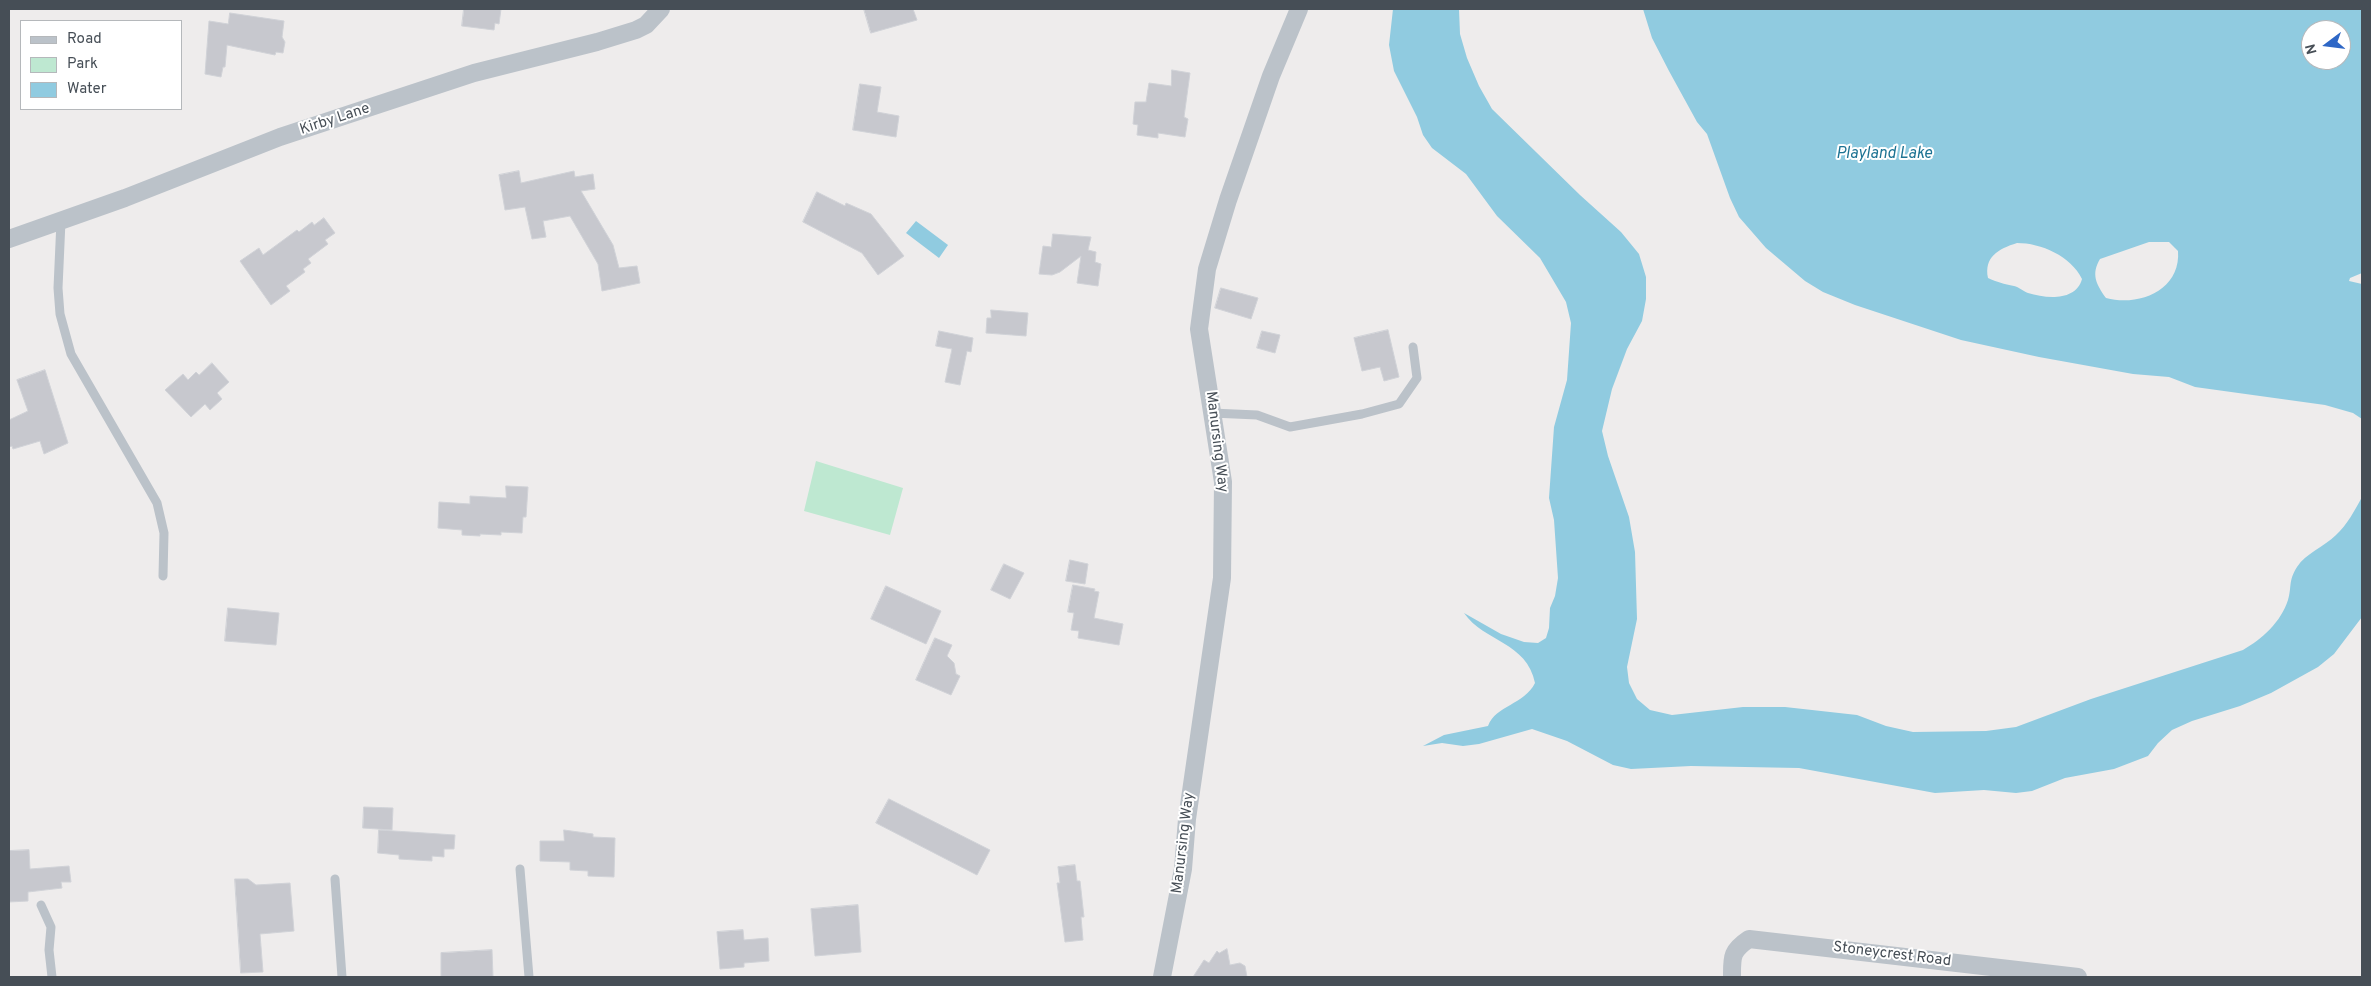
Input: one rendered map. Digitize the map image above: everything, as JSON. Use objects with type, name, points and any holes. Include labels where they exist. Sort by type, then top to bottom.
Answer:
[{"type":"street","name":"Kirby Lane","points":[[9,239],[125,198],[280,137],[474,73],[597,42],[636,30],[646,25],[660,9]]},
{"type":"street","name":"Manursing Way","points":[[1162,977],[1183,869],[1187,819],[1222,578],[1223,482],[1199,329],[1207,269],[1228,200],[1271,76],[1299,9]]},
{"type":"street","name":"Stoneycrest Road","points":[[1732,977],[1732,958],[1736,947],[1749,939],[1971,971],[2078,977]]},
{"type":"lane","points":[[61,221],[58,288],[60,314],[71,354],[157,503],[164,533],[163,576]]},
{"type":"lane","points":[[1212,414],[1257,415],[1290,427],[1362,414],[1399,404],[1417,378],[1413,348]]},
{"type":"lane","points":[[520,869],[529,977]]},
{"type":"lane","points":[[336,879],[342,977]]},
{"type":"lane","points":[[41,905],[51,927],[49,950],[52,977]]},
{"type":"green space","points":[[816,461],[903,488],[890,535],[804,511]]},
{"type":"water","points":[[1393,9],[1459,9],[1460,34],[1467,58],[1479,86],[1492,109],[1580,195],[1621,232],[1639,254],[1646,277],[1646,299],[1642,321],[1627,349],[1612,389],[1602,431],[1608,456],[1629,517],[1635,552],[1637,619],[1627,667],[1629,683],[1637,699],[1650,710],[1672,715],[1743,707],[1785,707],[1857,715],[1886,726],[1913,732],[1986,731],[2016,727],[2091,699],[2243,650],[2250,646],[2264,635],[2281,616],[2288,600],[2291,580],[2297,567],[2305,558],[2340,531],[2362,497],[2362,617],[2334,654],[2318,667],[2271,693],[2172,730],[2148,756],[2114,769],[2065,778],[2032,791],[2016,793],[1984,790],[1935,793],[1799,768],[1691,766],[1631,769],[1613,765],[1567,741],[1532,729],[1479,744],[1463,746],[1442,743],[1423,746],[1444,735],[1488,726],[1497,714],[1524,696],[1535,683],[1530,669],[1514,650],[1472,623],[1464,613],[1501,634],[1524,642],[1538,643],[1546,638],[1549,628],[1550,608],[1555,596],[1558,578],[1554,520],[1549,498],[1554,427],[1567,380],[1571,323],[1566,302],[1540,258],[1497,216],[1466,174],[1432,148],[1423,135],[1417,117],[1394,71],[1389,45]]},
{"type":"water","name":"Playland Lake","points":[[1643,9],[2362,9],[2362,273],[2350,278],[2349,281],[2362,284],[2362,419],[2353,413],[2325,405],[2195,387],[2169,377],[2133,374],[2039,357],[1961,340],[1855,305],[1823,292],[1805,281],[1766,248],[1739,217],[1730,198],[1707,134],[1697,122],[1652,38]],"holes":[[[2149,242],[2169,242],[2178,251],[2177,265],[2173,276],[2156,292],[2144,297],[2132,300],[2106,298],[2095,274],[2100,259]],[[2017,243],[2036,245],[2054,252],[2063,258],[2071,264],[2082,279],[2079,286],[2067,295],[2052,297],[2028,293],[1988,278],[1987,271],[1990,259],[1998,251]]]},
{"type":"water","points":[[916,221],[948,245],[939,258],[906,233]]},
{"type":"building","points":[[464,9],[501,9],[499,24],[495,23],[494,30],[462,26]]},
{"type":"building","points":[[864,9],[913,9],[917,20],[871,33]]},
{"type":"building","points":[[230,13],[284,21],[282,37],[285,42],[283,53],[276,52],[275,55],[227,45],[225,67],[223,67],[221,77],[205,74],[209,21],[228,24]]},
{"type":"building","points":[[1172,70],[1190,73],[1184,117],[1188,119],[1185,137],[1158,133],[1158,138],[1137,135],[1138,125],[1133,124],[1135,102],[1146,102],[1149,83],[1171,86]]},
{"type":"building","points":[[860,84],[881,87],[877,112],[899,116],[896,137],[853,130]]},
{"type":"building","points":[[519,171],[521,183],[574,171],[575,177],[593,174],[595,189],[581,191],[613,245],[619,268],[637,266],[640,283],[602,291],[598,264],[570,216],[543,221],[546,237],[532,239],[525,207],[505,210],[499,175]]},
{"type":"building","points":[[817,192],[845,206],[846,203],[871,214],[904,256],[878,275],[862,253],[803,222]]},
{"type":"building","points":[[324,218],[335,233],[325,240],[328,244],[308,259],[311,263],[303,269],[305,272],[286,286],[290,291],[271,305],[240,261],[259,248],[263,255],[297,230],[299,232],[312,222],[314,225]]},
{"type":"building","points":[[1053,234],[1091,237],[1088,250],[1096,252],[1095,262],[1101,264],[1098,286],[1077,283],[1081,256],[1060,272],[1052,275],[1039,274],[1043,246],[1051,247]]},
{"type":"building","points":[[1221,288],[1258,298],[1251,319],[1215,308]]},
{"type":"building","points":[[991,310],[1028,313],[1026,336],[986,333],[987,318],[991,318]]},
{"type":"building","points":[[1388,330],[1399,377],[1384,381],[1380,367],[1362,371],[1354,338]]},
{"type":"building","points":[[939,331],[973,338],[971,352],[967,351],[960,385],[945,382],[952,349],[936,346]]},
{"type":"building","points":[[1262,331],[1280,335],[1275,353],[1257,348]]},
{"type":"building","points":[[212,363],[229,382],[217,393],[222,399],[210,410],[205,404],[191,417],[165,390],[183,374],[188,380],[196,372],[199,375]]},
{"type":"building","points":[[45,370],[68,443],[44,454],[40,441],[13,449],[12,446],[9,447],[9,420],[28,411],[17,380]]},
{"type":"building","points":[[506,486],[528,487],[526,517],[523,517],[522,533],[501,532],[501,535],[462,535],[462,530],[438,528],[439,502],[470,504],[470,496],[506,498]]},
{"type":"building","points":[[1070,560],[1088,564],[1085,584],[1066,581]]},
{"type":"building","points":[[1004,564],[1024,573],[1010,599],[991,590]]},
{"type":"building","points":[[1073,585],[1095,589],[1094,591],[1099,592],[1094,618],[1123,624],[1119,645],[1078,638],[1079,631],[1071,630],[1074,613],[1068,612]]},
{"type":"building","points":[[886,586],[941,611],[926,644],[871,619]]},
{"type":"building","points":[[228,608],[279,613],[276,645],[225,641]]},
{"type":"building","points":[[935,638],[952,645],[947,656],[954,663],[956,674],[960,676],[951,695],[916,680]]},
{"type":"building","points":[[889,799],[990,850],[977,875],[876,823]]},
{"type":"building","points":[[364,807],[393,808],[392,830],[363,828]]},
{"type":"building","points":[[379,830],[455,835],[454,849],[444,849],[444,857],[432,856],[432,861],[399,859],[399,855],[378,853]]},
{"type":"building","points":[[564,830],[593,834],[593,837],[615,838],[614,877],[588,876],[588,871],[570,870],[570,862],[540,861],[540,841],[564,841]]},
{"type":"building","points":[[29,850],[30,869],[69,866],[71,882],[61,882],[62,888],[28,892],[28,901],[9,902],[9,851]]},
{"type":"building","points":[[1075,865],[1077,881],[1080,881],[1084,917],[1081,917],[1083,940],[1065,942],[1057,883],[1060,883],[1058,867]]},
{"type":"building","points":[[235,879],[248,879],[256,885],[290,883],[294,931],[260,934],[263,972],[241,973]]},
{"type":"building","points":[[858,905],[861,952],[815,956],[811,909]]},
{"type":"building","points":[[743,930],[744,940],[768,938],[769,961],[744,963],[744,967],[720,969],[717,932]]},
{"type":"building","points":[[1227,949],[1230,965],[1240,963],[1245,966],[1247,977],[1193,977],[1204,960],[1209,963],[1217,951],[1219,953]]},
{"type":"building","points":[[492,950],[493,977],[441,977],[441,953]]}]
